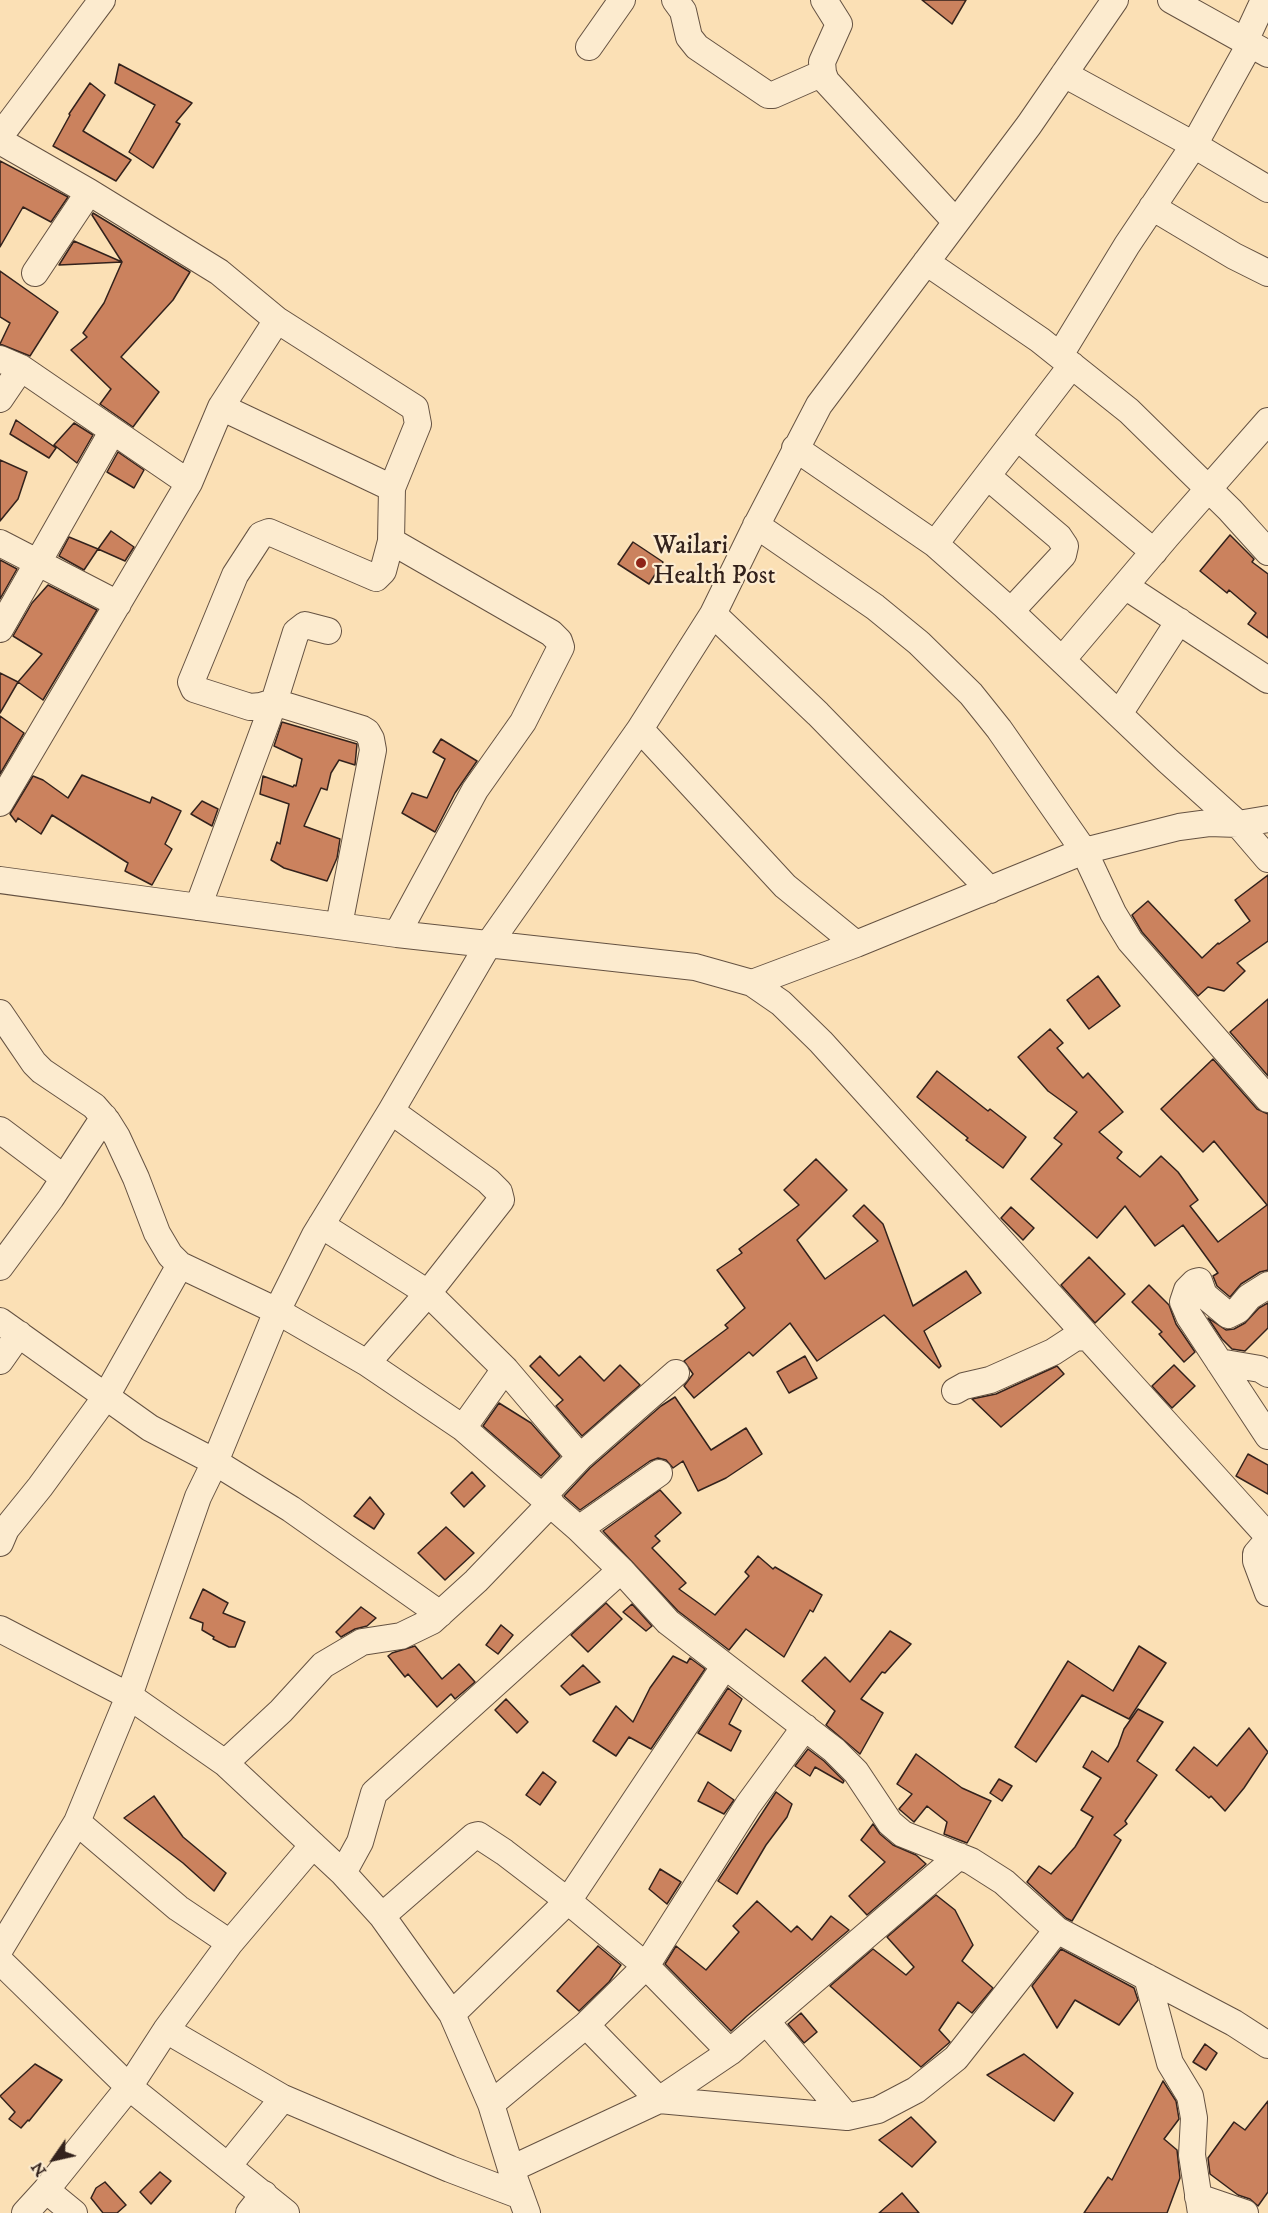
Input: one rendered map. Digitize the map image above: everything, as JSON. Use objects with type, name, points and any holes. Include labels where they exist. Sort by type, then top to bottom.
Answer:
[{"type":"street","points":[[102,0],[0,139],[219,272],[277,320],[415,408],[418,424],[392,488],[391,541],[384,571],[376,578],[269,532],[261,535],[235,575],[191,685],[194,689],[250,707],[274,702],[367,732],[373,750],[339,925]]},
{"type":"street","points":[[589,47],[622,0]]},
{"type":"street","points":[[675,0],[683,11],[689,37],[697,47],[768,95],[773,95],[823,73]]},
{"type":"street","points":[[824,0],[839,24],[822,62],[826,81],[956,222]]},
{"type":"street","points":[[0,1949],[77,1822],[129,1696],[198,1497],[215,1462],[277,1311],[321,1225],[488,945],[640,729],[713,614],[795,448],[819,405],[1029,125],[1115,0]]},
{"type":"street","points":[[1171,0],[1254,47]]},
{"type":"street","points":[[935,544],[1017,437],[1066,360],[1152,207],[1194,145],[1254,47],[1264,0]]},
{"type":"street","points":[[1064,74],[1194,145],[1268,189]]},
{"type":"street","points":[[35,273],[89,192]]},
{"type":"street","points":[[1152,207],[1234,256],[1268,273]]},
{"type":"street","points":[[926,262],[1066,360],[1129,411],[1209,488],[1268,552]]},
{"type":"street","points":[[0,803],[189,483],[221,407],[277,320]]},
{"type":"street","points":[[0,399],[11,364],[189,483]]},
{"type":"street","points":[[221,407],[392,488]]},
{"type":"street","points":[[1062,660],[1268,421]]},
{"type":"street","points":[[0,629],[112,432]]},
{"type":"street","points":[[1017,437],[1154,552]]},
{"type":"street","points":[[795,448],[935,544],[1011,611],[1238,824],[1268,859]]},
{"type":"street","points":[[987,476],[1059,537],[1065,546],[1063,555],[1011,611]]},
{"type":"street","points":[[756,525],[875,607],[919,643],[971,694],[999,729],[1084,851],[1113,913],[1130,941],[1268,1099]]},
{"type":"street","points":[[391,541],[551,633],[559,641],[561,647],[523,722],[475,790],[397,934]]},
{"type":"street","points":[[0,543],[118,604]]},
{"type":"street","points":[[1125,586],[1268,680]]},
{"type":"street","points":[[713,614],[818,714],[990,890]]},
{"type":"street","points":[[1119,714],[1179,621]]},
{"type":"street","points":[[198,906],[274,702],[296,632],[305,625],[328,631]]},
{"type":"street","points":[[640,729],[785,886],[856,944]]},
{"type":"street","points":[[752,983],[856,944],[1084,851],[1179,827],[1209,823],[1238,824],[1268,819]]},
{"type":"street","points":[[0,880],[397,934],[695,967],[752,983],[781,1003],[821,1042],[1268,1538],[1256,1554],[1256,1562],[1268,1593]]},
{"type":"street","points":[[0,1013],[34,1063],[42,1071],[94,1106],[104,1117],[117,1137],[136,1178],[157,1233],[170,1255],[180,1265],[277,1311],[367,1363],[463,1428],[579,1529],[621,1570],[668,1622],[834,1750],[856,1772],[890,1823],[903,1834],[972,1861],[1004,1882],[1057,1930],[1234,2023],[1268,2045]]},
{"type":"street","points":[[367,1363],[428,1293],[501,1200],[499,1192],[489,1181],[391,1111]]},
{"type":"street","points":[[0,1267],[64,1178],[104,1117]]},
{"type":"street","points":[[0,1130],[64,1178]]},
{"type":"street","points":[[321,1225],[428,1293],[505,1370],[580,1457]]},
{"type":"street","points":[[2,1532],[40,1487],[105,1398],[180,1265]]},
{"type":"street","points":[[1268,1285],[1249,1297],[1238,1310],[1228,1315],[1204,1295],[1199,1281],[1187,1290],[1183,1302],[1268,1436]]},
{"type":"street","points":[[0,1361],[10,1328],[150,1428],[215,1462],[291,1509],[440,1614]]},
{"type":"street","points":[[955,1391],[964,1386],[990,1380],[1053,1352],[1076,1337],[1089,1338]]},
{"type":"street","points":[[1219,1362],[1260,1369],[1268,1374]]},
{"type":"street","points":[[463,1428],[505,1370]]},
{"type":"street","points":[[225,1763],[281,1711],[323,1665],[362,1642],[401,1636],[432,1621],[476,1581],[580,1457],[676,1373]]},
{"type":"street","points":[[579,1529],[659,1473]]},
{"type":"street","points":[[343,1873],[360,1842],[374,1793],[621,1570]]},
{"type":"street","points":[[0,1629],[129,1696],[225,1763],[343,1873],[382,1916],[452,2014],[492,2104],[524,2204]]},
{"type":"street","points":[[452,2014],[568,1901],[724,1667]]},
{"type":"street","points":[[492,2104],[586,2025],[646,1966],[748,1805],[805,1728]]},
{"type":"street","points":[[77,1822],[177,1908],[230,1943]]},
{"type":"street","points":[[382,1916],[474,1836],[483,1838],[568,1901],[646,1966],[730,2052]]},
{"type":"street","points":[[25,2213],[129,2086],[166,2030],[230,1943],[313,1845]]},
{"type":"street","points":[[511,2169],[659,2100],[730,2052],[959,1856]]},
{"type":"street","points":[[586,2025],[659,2100],[847,2117],[878,2110],[916,2090],[956,2058],[1057,1930]]},
{"type":"street","points":[[0,1961],[129,2086],[228,2166],[257,2203],[286,2213]]},
{"type":"street","points":[[1147,1977],[1170,2063],[1190,2096],[1194,2118],[1192,2155],[1200,2205],[1245,2213]]},
{"type":"street","points":[[766,2021],[847,2117]]},
{"type":"street","points":[[166,2030],[283,2098],[450,2169],[524,2204]]},
{"type":"street","points":[[228,2166],[283,2098]]},
{"type":"street","points":[[46,2190],[74,2213]]},
{"type":"building","points":[[922,0],[966,0],[952,24]]},
{"type":"building","points":[[119,64],[192,103],[176,122],[180,124],[153,168],[129,152],[155,105],[115,83]]},
{"type":"building","points":[[90,83],[105,95],[83,131],[131,160],[116,181],[53,146],[69,114]]},
{"type":"building","points":[[0,161],[68,197],[51,222],[23,207],[0,247]]},
{"type":"building","points":[[93,213],[190,272],[173,300],[121,357],[159,392],[133,427],[100,404],[111,389],[71,350],[87,337],[83,333],[104,303],[122,262],[92,215]]},
{"type":"building","points":[[74,241],[122,262],[59,265]]},
{"type":"building","points":[[0,271],[58,312],[30,356],[0,344],[10,323],[0,317]]},
{"type":"building","points":[[16,420],[56,448],[49,458],[10,434]]},
{"type":"building","points":[[74,423],[93,435],[77,463],[54,445]]},
{"type":"building","points":[[118,452],[144,470],[134,488],[107,472]]},
{"type":"building","points":[[0,460],[27,472],[18,499],[0,521]]},
{"type":"building","points":[[111,531],[134,547],[125,561],[98,549]]},
{"type":"building","points":[[1230,535],[1254,559],[1252,562],[1268,574],[1268,638],[1248,624],[1256,613],[1229,590],[1227,593],[1200,571]]},
{"type":"building","points":[[69,537],[98,549],[84,570],[59,556]]},
{"type":"building","name":"Wailari Health Post","points":[[633,542],[663,562],[649,584],[618,564]]},
{"type":"building","points":[[0,560],[17,569],[0,599]]},
{"type":"building","points":[[48,585],[97,610],[43,700],[18,682],[42,654],[13,636],[32,603]]},
{"type":"building","points":[[0,673],[18,682],[0,713]]},
{"type":"building","points":[[0,716],[24,733],[0,774]]},
{"type":"building","points":[[282,722],[357,744],[355,765],[339,760],[331,773],[327,790],[321,788],[304,826],[340,839],[337,858],[327,881],[284,868],[271,860],[277,842],[280,844],[289,804],[260,794],[263,776],[293,787],[296,786],[302,759],[274,746]]},
{"type":"building","points":[[441,739],[477,761],[455,793],[435,832],[402,813],[412,793],[427,798],[445,759],[433,752]]},
{"type":"building","points":[[82,775],[150,803],[152,797],[181,811],[165,844],[172,849],[152,885],[125,871],[128,863],[52,815],[41,834],[18,818],[16,822],[10,814],[33,776],[43,780],[68,798]]},
{"type":"building","points":[[202,801],[218,809],[212,826],[191,814]]},
{"type":"building","points":[[1268,875],[1268,941],[1237,963],[1245,971],[1224,991],[1208,987],[1198,996],[1142,932],[1132,915],[1148,901],[1202,958],[1218,943],[1250,921],[1235,900]]},
{"type":"building","points":[[1098,976],[1120,1006],[1089,1029],[1067,1000]]},
{"type":"building","points":[[1268,999],[1268,1076],[1230,1032]]},
{"type":"building","points":[[1050,1029],[1063,1043],[1057,1048],[1083,1078],[1088,1073],[1123,1112],[1099,1132],[1122,1152],[1117,1158],[1140,1177],[1161,1156],[1178,1172],[1198,1200],[1190,1206],[1218,1242],[1267,1205],[1214,1141],[1203,1152],[1161,1109],[1213,1059],[1257,1109],[1268,1114],[1268,1270],[1260,1272],[1241,1284],[1230,1297],[1217,1286],[1213,1276],[1218,1273],[1183,1225],[1155,1246],[1125,1206],[1097,1238],[1031,1179],[1062,1144],[1054,1138],[1077,1112],[1048,1091],[1018,1057]]},
{"type":"building","points":[[937,1071],[1026,1137],[1003,1168],[966,1140],[968,1138],[917,1097]]},
{"type":"building","points":[[816,1159],[847,1190],[797,1240],[825,1279],[878,1241],[853,1216],[864,1205],[883,1224],[913,1306],[966,1271],[981,1293],[924,1331],[941,1366],[939,1368],[884,1315],[817,1361],[790,1323],[753,1356],[749,1352],[694,1398],[684,1386],[693,1374],[684,1361],[728,1328],[725,1325],[745,1308],[717,1270],[742,1253],[739,1249],[799,1205],[784,1190]]},
{"type":"building","points":[[1011,1207],[1034,1228],[1023,1240],[1001,1218]]},
{"type":"building","points":[[1089,1257],[1125,1294],[1095,1323],[1061,1285]]},
{"type":"building","points":[[1149,1285],[1169,1305],[1176,1324],[1195,1352],[1184,1362],[1159,1334],[1162,1332],[1132,1302]]},
{"type":"building","points":[[1268,1303],[1268,1328],[1245,1351],[1232,1349],[1208,1318],[1226,1330],[1234,1329],[1245,1323],[1259,1308]]},
{"type":"building","points":[[540,1356],[559,1376],[580,1356],[604,1381],[620,1365],[640,1385],[582,1436],[556,1406],[563,1400],[530,1366]]},
{"type":"building","points":[[805,1356],[817,1378],[789,1393],[777,1372]]},
{"type":"building","points":[[1174,1365],[1195,1386],[1172,1408],[1152,1386]]},
{"type":"building","points":[[1057,1366],[1064,1374],[1001,1427],[972,1399],[996,1394]]},
{"type":"building","points":[[675,1397],[711,1450],[746,1428],[762,1454],[726,1478],[698,1491],[683,1461],[673,1468],[666,1460],[658,1458],[650,1461],[580,1510],[564,1496],[590,1468],[661,1406]]},
{"type":"building","points":[[499,1403],[531,1423],[560,1456],[541,1476],[483,1426]]},
{"type":"building","points":[[1248,1454],[1268,1465],[1268,1494],[1236,1476]]},
{"type":"building","points":[[472,1472],[485,1486],[464,1507],[451,1493]]},
{"type":"building","points":[[660,1490],[681,1513],[655,1536],[660,1541],[652,1548],[686,1583],[679,1589],[715,1615],[749,1576],[745,1572],[758,1556],[773,1569],[775,1567],[822,1595],[813,1612],[810,1610],[784,1657],[746,1629],[729,1650],[678,1611],[603,1531]]},
{"type":"building","points":[[370,1497],[384,1514],[374,1529],[354,1516]]},
{"type":"building","points":[[446,1527],[474,1553],[445,1580],[418,1553]]},
{"type":"building","points":[[203,1589],[228,1603],[223,1613],[245,1622],[235,1647],[229,1647],[213,1639],[214,1637],[202,1630],[203,1623],[190,1618]]},
{"type":"building","points":[[606,1603],[622,1619],[588,1652],[571,1635]]},
{"type":"building","points":[[632,1604],[652,1626],[646,1631],[623,1612]]},
{"type":"building","points":[[361,1607],[376,1618],[367,1626],[355,1629],[341,1637],[336,1632]]},
{"type":"building","points":[[501,1625],[513,1635],[498,1654],[486,1645]]},
{"type":"building","points":[[890,1631],[911,1644],[885,1673],[882,1672],[861,1699],[883,1713],[860,1754],[826,1725],[835,1711],[802,1681],[825,1657],[850,1682]]},
{"type":"building","points":[[415,1646],[442,1679],[459,1664],[475,1682],[455,1699],[451,1694],[437,1707],[408,1674],[405,1677],[388,1656]]},
{"type":"building","points":[[1139,1646],[1166,1663],[1129,1719],[1082,1695],[1036,1762],[1015,1747],[1068,1661],[1113,1691]]},
{"type":"building","points":[[673,1656],[687,1663],[690,1658],[705,1669],[651,1749],[629,1737],[616,1756],[593,1741],[616,1706],[633,1722],[650,1688]]},
{"type":"building","points":[[583,1665],[600,1682],[570,1695],[561,1686]]},
{"type":"building","points":[[728,1688],[742,1699],[729,1724],[741,1731],[731,1751],[698,1733]]},
{"type":"building","points":[[506,1699],[528,1722],[517,1733],[495,1710]]},
{"type":"building","points":[[1138,1709],[1163,1722],[1137,1761],[1157,1775],[1125,1821],[1127,1824],[1114,1835],[1121,1840],[1072,1921],[1027,1882],[1039,1866],[1051,1874],[1075,1847],[1093,1817],[1081,1810],[1101,1778],[1083,1767],[1092,1751],[1108,1762],[1118,1746],[1124,1729]]},
{"type":"building","points":[[1249,1728],[1268,1752],[1244,1788],[1225,1811],[1211,1796],[1209,1798],[1176,1770],[1194,1747],[1217,1766]]},
{"type":"building","points":[[808,1749],[824,1761],[844,1781],[843,1783],[815,1767],[810,1776],[795,1766]]},
{"type":"building","points":[[916,1754],[962,1788],[991,1801],[967,1843],[944,1834],[947,1822],[927,1806],[914,1822],[899,1809],[912,1794],[897,1784]]},
{"type":"building","points":[[543,1772],[556,1782],[540,1805],[526,1795]]},
{"type":"building","points":[[999,1779],[1012,1786],[1002,1801],[990,1793]]},
{"type":"building","points":[[708,1782],[734,1800],[724,1814],[698,1801]]},
{"type":"building","points":[[776,1792],[792,1804],[787,1817],[766,1845],[737,1894],[718,1881]]},
{"type":"building","points":[[154,1796],[183,1837],[226,1873],[214,1891],[183,1863],[124,1818]]},
{"type":"building","points":[[873,1824],[880,1834],[893,1845],[916,1855],[926,1864],[867,1915],[849,1896],[885,1862],[861,1840]]},
{"type":"building","points":[[660,1869],[681,1882],[667,1904],[649,1889]]},
{"type":"building","points":[[936,1895],[955,1910],[973,1945],[962,1961],[993,1988],[972,2013],[958,2002],[939,2030],[950,2042],[921,2067],[830,1986],[873,1949],[906,1975],[914,1967],[887,1937]]},
{"type":"building","points":[[757,1901],[791,1932],[797,1926],[812,1940],[831,1916],[849,1930],[731,2031],[665,1964],[676,1946],[706,1970],[739,1932],[733,1926]]},
{"type":"building","points":[[598,1946],[621,1965],[609,1982],[579,2011],[557,1991]]},
{"type":"building","points":[[1061,1949],[1134,1988],[1138,2000],[1119,2025],[1075,2000],[1057,2028],[1032,1986]]},
{"type":"building","points":[[801,2013],[817,2032],[804,2043],[788,2024]]},
{"type":"building","points":[[1205,2044],[1217,2053],[1206,2070],[1193,2062]]},
{"type":"building","points":[[1024,2054],[1073,2093],[1054,2121],[987,2075]]},
{"type":"building","points":[[35,2064],[62,2080],[21,2128],[9,2119],[15,2112],[0,2096]]},
{"type":"building","points":[[1163,2081],[1176,2101],[1179,2119],[1164,2139],[1177,2150],[1180,2178],[1167,2213],[1084,2213],[1108,2177],[1112,2180]]},
{"type":"building","points":[[1268,2101],[1268,2192],[1258,2206],[1250,2199],[1238,2195],[1210,2174],[1208,2158],[1234,2122],[1245,2130]]},
{"type":"building","points":[[911,2117],[936,2142],[912,2167],[879,2140]]},
{"type":"building","points":[[160,2172],[171,2181],[151,2204],[140,2192]]},
{"type":"building","points":[[105,2182],[126,2205],[117,2213],[103,2213],[91,2198],[96,2188]]},
{"type":"building","points":[[902,2193],[919,2213],[879,2213]]},
{"type":"place","name":"Wailari Health Post","points":[[641,563]]}]
